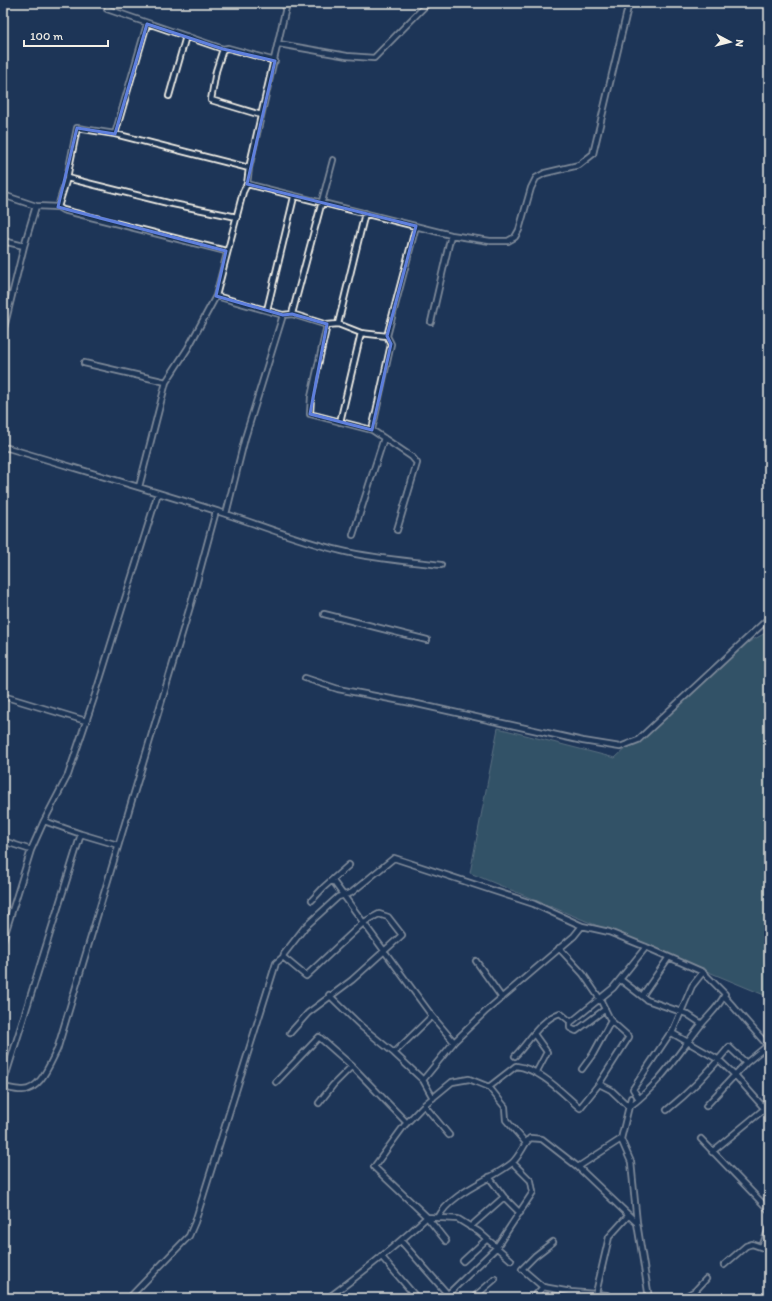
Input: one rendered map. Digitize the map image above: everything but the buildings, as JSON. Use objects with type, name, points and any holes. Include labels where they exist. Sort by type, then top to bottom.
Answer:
[{"type":"street","points":[[139,487],[166,382],[188,348],[216,296],[225,265],[226,251],[243,192],[247,184],[249,168],[279,44],[287,3]]},
{"type":"street","points":[[279,44],[347,56],[374,58],[428,3]]},
{"type":"street","points":[[247,184],[294,197],[321,202],[451,235],[490,241],[508,240],[515,237],[519,230],[531,188],[536,178],[545,173],[579,165],[592,154],[629,3]]},
{"type":"street","points":[[108,9],[147,24],[224,49],[228,48],[275,61]]},
{"type":"street","points":[[115,134],[147,24]]},
{"type":"street","points":[[169,96],[186,36]]},
{"type":"street","points":[[224,49],[216,71],[211,100],[261,115]]},
{"type":"street","points":[[58,207],[67,178],[77,128],[115,134],[249,168]]},
{"type":"street","points":[[292,314],[333,160]]},
{"type":"street","points":[[67,178],[168,203],[237,217]]},
{"type":"street","points":[[3,194],[36,206],[58,207],[63,210],[226,251]]},
{"type":"street","points":[[267,310],[294,197]]},
{"type":"street","points":[[3,332],[24,246],[36,206]]},
{"type":"street","points":[[338,324],[365,213]]},
{"type":"street","points":[[372,430],[391,344],[387,336],[416,226]]},
{"type":"street","points":[[431,322],[451,235]]},
{"type":"street","points":[[3,241],[24,246]]},
{"type":"street","points":[[216,296],[283,315],[292,314],[327,325],[338,324],[361,332],[387,336]]},
{"type":"street","points":[[226,514],[245,438],[283,315]]},
{"type":"street","points":[[327,325],[309,411],[314,416],[372,430],[412,457],[417,463],[397,530]]},
{"type":"street","points":[[340,422],[361,332]]},
{"type":"street","points":[[84,363],[166,382]]},
{"type":"street","points":[[353,535],[384,438]]},
{"type":"street","points":[[3,449],[8,448],[139,487],[226,514],[273,532],[342,551],[384,559],[441,565]]},
{"type":"street","points":[[3,940],[31,850],[68,775],[158,493]]},
{"type":"street","points":[[81,834],[3,1085],[23,1091],[34,1086],[45,1074],[57,1050],[189,607],[216,511]]},
{"type":"street","points":[[324,614],[427,640]]},
{"type":"street","points":[[305,678],[345,691],[417,704],[583,742],[620,747],[638,740],[769,618]]},
{"type":"street","points":[[3,696],[86,721]]},
{"type":"street","points":[[44,821],[118,845]]},
{"type":"street","points":[[3,841],[31,850]]},
{"type":"street","points":[[128,1298],[189,1236],[195,1222],[276,963],[283,957],[305,927],[338,897],[351,892],[394,858],[534,904],[582,926],[609,932],[703,972],[724,994],[724,996],[768,1046],[746,1063],[706,1106]]},
{"type":"street","points":[[312,900],[349,865]]},
{"type":"street","points":[[332,881],[344,894],[432,1016],[454,1042]]},
{"type":"street","points":[[283,957],[306,976],[364,922],[375,915],[383,914],[388,917],[402,935],[352,980],[329,995],[308,1013],[290,1033]]},
{"type":"street","points":[[423,1080],[454,1042],[574,936],[582,926]]},
{"type":"street","points":[[604,1010],[576,1031],[570,1028],[571,1022],[621,980],[646,947]]},
{"type":"street","points":[[489,1088],[516,1066],[536,1073],[580,1108],[599,1084],[629,1037],[611,1021],[604,1010],[600,999],[583,974],[559,948]]},
{"type":"street","points":[[642,996],[669,957]]},
{"type":"street","points":[[476,961],[502,998]]},
{"type":"street","points":[[640,1099],[633,1089],[669,1035],[672,1033],[692,986],[703,972]]},
{"type":"street","points":[[621,980],[642,996],[660,1005],[687,1014],[702,1024]]},
{"type":"street","points":[[329,995],[362,1027],[394,1053],[423,1080],[433,1098]]},
{"type":"street","points":[[629,1106],[640,1099],[658,1080],[689,1043],[724,996]]},
{"type":"street","points":[[514,1056],[534,1034],[555,1015],[560,1013],[571,1022]]},
{"type":"street","points":[[394,1053],[432,1016]]},
{"type":"street","points":[[582,1069],[593,1054],[611,1021]]},
{"type":"street","points":[[672,1033],[719,1060],[735,1075],[765,1109]]},
{"type":"street","points":[[534,1034],[547,1052],[536,1073]]},
{"type":"street","points":[[276,1082],[319,1037],[352,1066],[407,1123]]},
{"type":"street","points":[[667,1110],[691,1091],[729,1047],[746,1063]]},
{"type":"street","points":[[319,1103],[333,1085],[352,1066]]},
{"type":"street","points":[[446,1241],[427,1217],[374,1166],[407,1123],[424,1105],[452,1082],[469,1079],[489,1088],[505,1107],[506,1120],[526,1143]]},
{"type":"street","points":[[599,1084],[611,1090],[629,1106]]},
{"type":"street","points":[[631,1098],[621,1139],[631,1162],[637,1223],[649,1298]]},
{"type":"street","points":[[424,1105],[450,1135]]},
{"type":"street","points":[[712,1152],[769,1105]]},
{"type":"street","points":[[438,1218],[442,1210],[512,1163],[530,1138],[542,1139],[578,1167],[637,1223]]},
{"type":"street","points":[[578,1167],[621,1139]]},
{"type":"street","points":[[700,1139],[769,1210]]},
{"type":"street","points":[[401,1242],[448,1297],[496,1248],[533,1192],[531,1182],[512,1163]]},
{"type":"street","points":[[489,1177],[504,1197],[520,1213]]},
{"type":"street","points":[[470,1227],[504,1197]]},
{"type":"street","points":[[596,1293],[609,1237],[628,1216]]},
{"type":"street","points":[[328,1298],[401,1242],[427,1217],[458,1219],[487,1239],[511,1260]]},
{"type":"street","points":[[762,1247],[769,1228]]},
{"type":"street","points":[[463,1260],[487,1239]]},
{"type":"street","points":[[553,1242],[535,1256],[522,1269],[543,1287],[571,1292],[596,1293],[613,1298]]},
{"type":"street","points":[[724,1265],[746,1246],[752,1244],[769,1250]]},
{"type":"street","points":[[381,1256],[417,1298]]},
{"type":"street","points":[[473,1298],[495,1279]]},
{"type":"street","points":[[683,1298],[694,1291],[706,1279]]},
{"type":"street","points":[[533,1298],[543,1287]]},
{"type":"highlighted area","points":[[147,24],[223,49],[275,61],[247,184],[416,226],[387,336],[391,344],[372,430],[310,414],[327,324],[292,314],[283,315],[216,296],[226,251],[58,207],[77,128],[115,134]]},
{"type":"green space","points":[[769,631],[769,997],[470,873],[498,728],[615,758],[724,656]]}]
